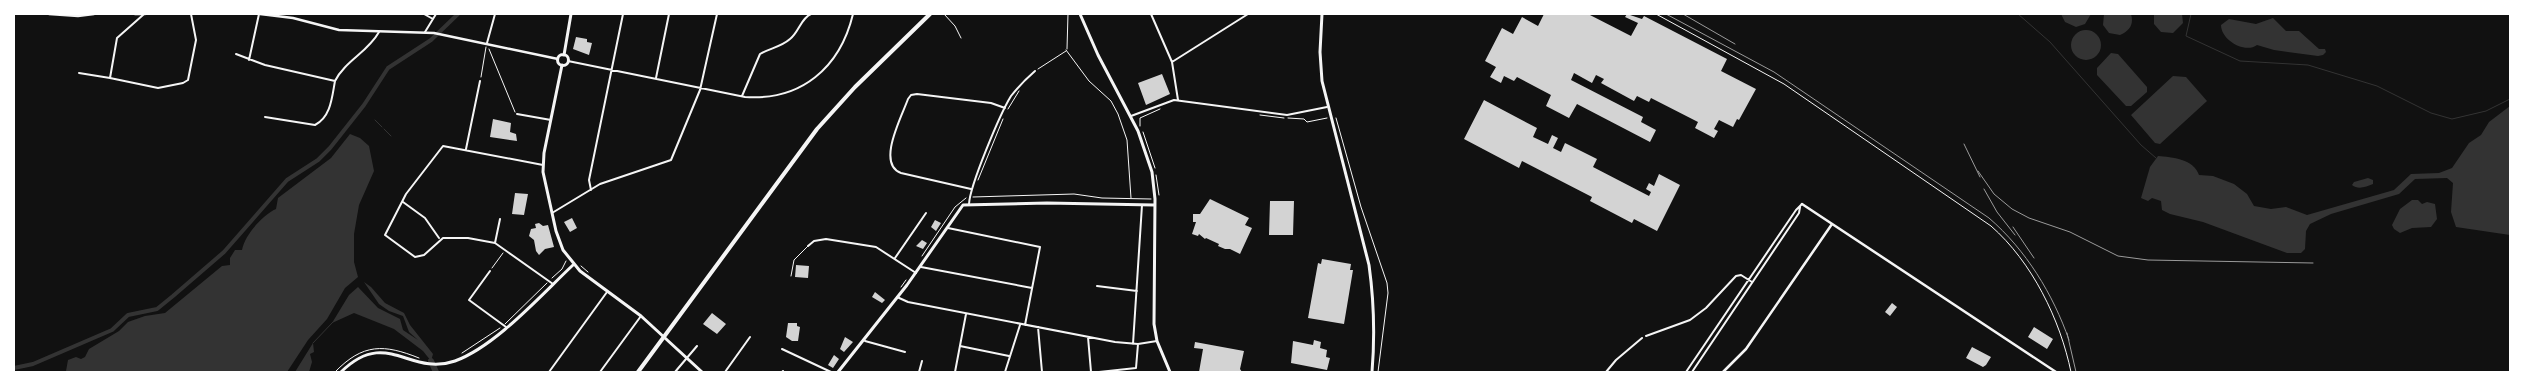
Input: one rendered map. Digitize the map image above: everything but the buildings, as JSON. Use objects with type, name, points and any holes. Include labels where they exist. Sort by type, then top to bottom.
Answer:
[{"type":"highway","points":[[638,372],[816,129],[855,87],[929,14]]},
{"type":"main road","points":[[562,65],[558,59],[564,55],[571,14]]},
{"type":"main road","points":[[1080,14],[1098,55],[1131,116],[1150,167],[1154,199],[1154,324],[1157,341],[1170,372]]},
{"type":"main road","points":[[1322,14],[1320,70],[1327,107],[1369,265],[1374,314],[1372,372]]},
{"type":"main road","points":[[564,55],[568,60],[562,65],[543,165],[544,180],[558,240],[573,265],[641,316],[702,372]]},
{"type":"main road","points":[[838,372],[916,273],[961,206],[969,204],[1154,205]]},
{"type":"main road","points":[[341,372],[352,362],[374,352],[388,352],[437,365],[463,358],[505,326],[573,265]]},
{"type":"street","points":[[49,14],[94,14]]},
{"type":"street","points":[[135,14],[144,14]]},
{"type":"street","points":[[110,78],[117,38],[144,14]]},
{"type":"street","points":[[79,73],[158,88],[183,84],[188,80],[196,40],[191,14]]},
{"type":"street","points":[[249,60],[259,14],[293,18],[329,28],[366,32],[380,30],[434,33],[558,59]]},
{"type":"street","points":[[424,14],[433,18]]},
{"type":"street","points":[[425,32],[436,14]]},
{"type":"street","points":[[487,43],[495,14]]},
{"type":"street","points":[[591,190],[588,180],[624,14]]},
{"type":"street","points":[[656,78],[669,14]]},
{"type":"street","points":[[551,213],[614,178],[671,160],[701,88],[716,14]]},
{"type":"street","points":[[742,96],[760,54],[789,41],[796,34],[804,18],[811,14]]},
{"type":"street","points":[[568,60],[742,96],[759,98],[782,95],[810,81],[834,59],[847,36],[853,14]]},
{"type":"street","points":[[1152,14],[1172,62],[1178,100]]},
{"type":"street","points":[[1172,62],[1248,14]]},
{"type":"street","points":[[265,117],[314,126],[319,123],[328,110],[335,81],[339,73],[374,40],[380,30]]},
{"type":"street","points":[[236,54],[249,60],[294,73],[335,81]]},
{"type":"street","points":[[969,204],[971,189],[1005,108],[1013,94],[1035,71]]},
{"type":"street","points":[[466,149],[480,80]]},
{"type":"street","points":[[971,189],[901,173],[893,168],[888,152],[908,99],[911,95],[917,94],[991,103],[1005,108]]},
{"type":"street","points":[[1131,116],[1178,100],[1282,115],[1294,115],[1327,107]]},
{"type":"street","points":[[518,114],[551,120]]},
{"type":"street","points":[[543,165],[446,145],[441,147],[403,202],[385,235],[415,257],[424,256],[440,239],[468,238],[495,243],[553,284]]},
{"type":"street","points":[[403,202],[425,218],[440,239]]},
{"type":"street","points":[[1133,344],[1142,204]]},
{"type":"street","points":[[1801,206],[1832,224],[2056,372]]},
{"type":"street","points":[[1686,372],[1796,210],[1801,206]]},
{"type":"street","points":[[1692,372],[1800,213],[1801,206]]},
{"type":"street","points":[[895,258],[926,213]]},
{"type":"street","points":[[495,243],[500,219]]},
{"type":"street","points":[[1723,372],[1746,349],[1832,224]]},
{"type":"street","points":[[946,227],[1040,247],[1025,325]]},
{"type":"street","points":[[808,246],[819,240],[876,247],[916,273]]},
{"type":"street","points":[[920,266],[1032,288]]},
{"type":"street","points":[[490,271],[469,300],[505,326]]},
{"type":"street","points":[[1646,336],[1690,320],[1706,308],[1736,276],[1741,276],[1752,282]]},
{"type":"street","points":[[1097,286],[1137,291]]},
{"type":"street","points":[[549,372],[607,292]]},
{"type":"street","points":[[897,297],[908,302],[1088,337],[1133,344],[1157,341]]},
{"type":"street","points":[[955,372],[966,314]]},
{"type":"street","points":[[600,372],[641,316]]},
{"type":"street","points":[[1005,372],[1021,324]]},
{"type":"street","points":[[1038,327],[1042,372]]},
{"type":"street","points":[[726,372],[750,337]]},
{"type":"street","points":[[1088,337],[1091,372]]},
{"type":"street","points":[[1606,372],[1616,360],[1642,338]]},
{"type":"street","points":[[864,340],[905,352]]},
{"type":"street","points":[[1099,372],[1136,368],[1138,344]]},
{"type":"street","points":[[675,372],[697,346]]},
{"type":"street","points":[[960,346],[1010,356]]},
{"type":"street","points":[[782,349],[831,372]]},
{"type":"street","points":[[919,372],[922,361]]},
{"type":"lane","points":[[1656,14],[1784,84],[1991,226],[2010,246],[2043,297],[2061,336],[2070,372]]},
{"type":"lane","points":[[791,276],[794,260],[808,246]]},
{"type":"path","points":[[944,14],[955,26],[961,38]]},
{"type":"path","points":[[1068,14],[1066,50],[1089,81],[1111,101],[1118,114],[1127,140],[1131,198]]},
{"type":"path","points":[[480,80],[487,43]]},
{"type":"path","points":[[489,47],[514,112],[518,114]]},
{"type":"path","points":[[1035,71],[1066,50]]},
{"type":"path","points":[[1007,112],[1022,88]]},
{"type":"path","points":[[1140,118],[1168,106]]},
{"type":"path","points":[[1260,115],[1304,119],[1307,122],[1335,115],[1361,207],[1387,283],[1388,293],[1378,372]]},
{"type":"path","points":[[978,181],[1004,117]]},
{"type":"path","points":[[971,197],[972,193]]},
{"type":"path","points":[[920,259],[954,207],[964,199],[971,197],[1074,194],[1154,199]]},
{"type":"path","points":[[490,271],[505,250]]},
{"type":"path","points":[[461,354],[505,326],[562,269],[564,262]]},
{"type":"path","points":[[898,290],[908,277]]},
{"type":"shaded area","points":[[2061,14],[2091,14],[2085,24],[2076,27],[2065,22]]},
{"type":"shaded area","points":[[2104,14],[2131,14],[2132,21],[2130,27],[2120,35],[2109,33],[2103,25]]},
{"type":"shaded area","points":[[2154,14],[2182,14],[2183,23],[2173,33],[2161,32],[2154,24]]},
{"type":"shaded area","points":[[2273,18],[2286,31],[2299,31],[2319,49],[2325,49],[2326,52],[2318,56],[2274,50],[2257,45],[2246,48],[2240,47],[2229,40],[2222,31],[2221,25],[2229,19],[2256,24]]},
{"type":"shaded area","points":[[2086,30],[2092,31],[2100,39],[2100,51],[2092,59],[2086,60],[2080,59],[2072,51],[2071,45],[2072,39],[2080,31]]},
{"type":"shaded area","points":[[2111,53],[2118,54],[2147,87],[2147,92],[2131,106],[2126,106],[2097,75],[2097,68]]},
{"type":"shaded area","points":[[2173,76],[2186,77],[2207,101],[2160,144],[2155,143],[2131,115]]},
{"type":"shaded area","points":[[2510,106],[2510,235],[2456,227],[2451,212],[2453,183],[2447,178],[2415,179],[2399,194],[2331,214],[2310,224],[2306,231],[2305,249],[2301,253],[2287,253],[2203,222],[2170,214],[2162,210],[2161,201],[2152,198],[2148,201],[2141,198],[2150,167],[2158,156],[2164,156],[2188,162],[2199,175],[2213,176],[2234,184],[2247,194],[2254,206],[2271,209],[2286,207],[2307,215],[2394,190],[2411,174],[2439,173],[2452,168],[2469,143],[2481,135],[2489,122]]},
{"type":"shaded area","points":[[350,134],[360,138],[369,146],[374,171],[359,205],[354,234],[354,262],[358,277],[345,288],[327,319],[308,340],[287,372],[66,371],[68,360],[76,357],[81,359],[85,357],[89,349],[119,331],[128,322],[145,316],[165,313],[222,266],[230,265],[230,258],[235,250],[242,250],[255,226],[276,209],[278,198],[331,158]]},
{"type":"shaded area","points":[[2368,178],[2373,180],[2373,184],[2359,188],[2352,185],[2354,182]]},
{"type":"shaded area","points":[[2412,200],[2418,200],[2422,204],[2427,202],[2435,204],[2437,219],[2431,227],[2412,228],[2400,233],[2392,225],[2400,209]]},
{"type":"shaded area","points":[[364,282],[385,303],[404,313],[410,325],[433,354],[431,361],[423,351],[394,329],[354,313],[332,323],[349,295],[358,287],[378,308],[400,319],[403,330],[418,340],[409,332],[403,316],[389,311],[379,304]]},
{"type":"shaded area","points":[[313,343],[314,352],[310,354],[312,362],[309,372],[295,372]]},
{"type":"waterway","points":[[14,368],[33,364],[112,330],[128,315],[157,309],[224,252],[287,180],[318,160],[330,148],[364,105],[388,68],[431,40],[458,14]]},
{"type":"waterway","points":[[2018,14],[2050,42],[2141,145],[2156,158]]},
{"type":"waterway","points":[[2191,14],[2186,36],[2240,61],[2308,65],[2377,86],[2431,113],[2452,119],[2486,111],[2510,99]]},
{"type":"waterway","points":[[375,120],[382,127]]},
{"type":"waterway","points":[[384,129],[391,136]]},
{"type":"waterway","points":[[313,343],[333,322]]},
{"type":"waterway","points":[[431,361],[436,372]]},
{"type":"railway","points":[[1666,14],[1774,72],[1989,218],[2015,244],[2037,274],[2055,306],[2069,340]]},
{"type":"railway","points":[[1683,14],[1735,44]]},
{"type":"railway","points":[[1964,144],[1980,177]]},
{"type":"railway","points":[[1978,171],[1994,194],[2012,209],[2029,218],[2070,232],[2118,256],[2148,260],[2313,263]]},
{"type":"railway","points":[[1984,189],[1997,212],[2015,235]]},
{"type":"railway","points":[[2013,227],[2034,258]]},
{"type":"railway","points":[[2067,333],[2076,372]]}]
